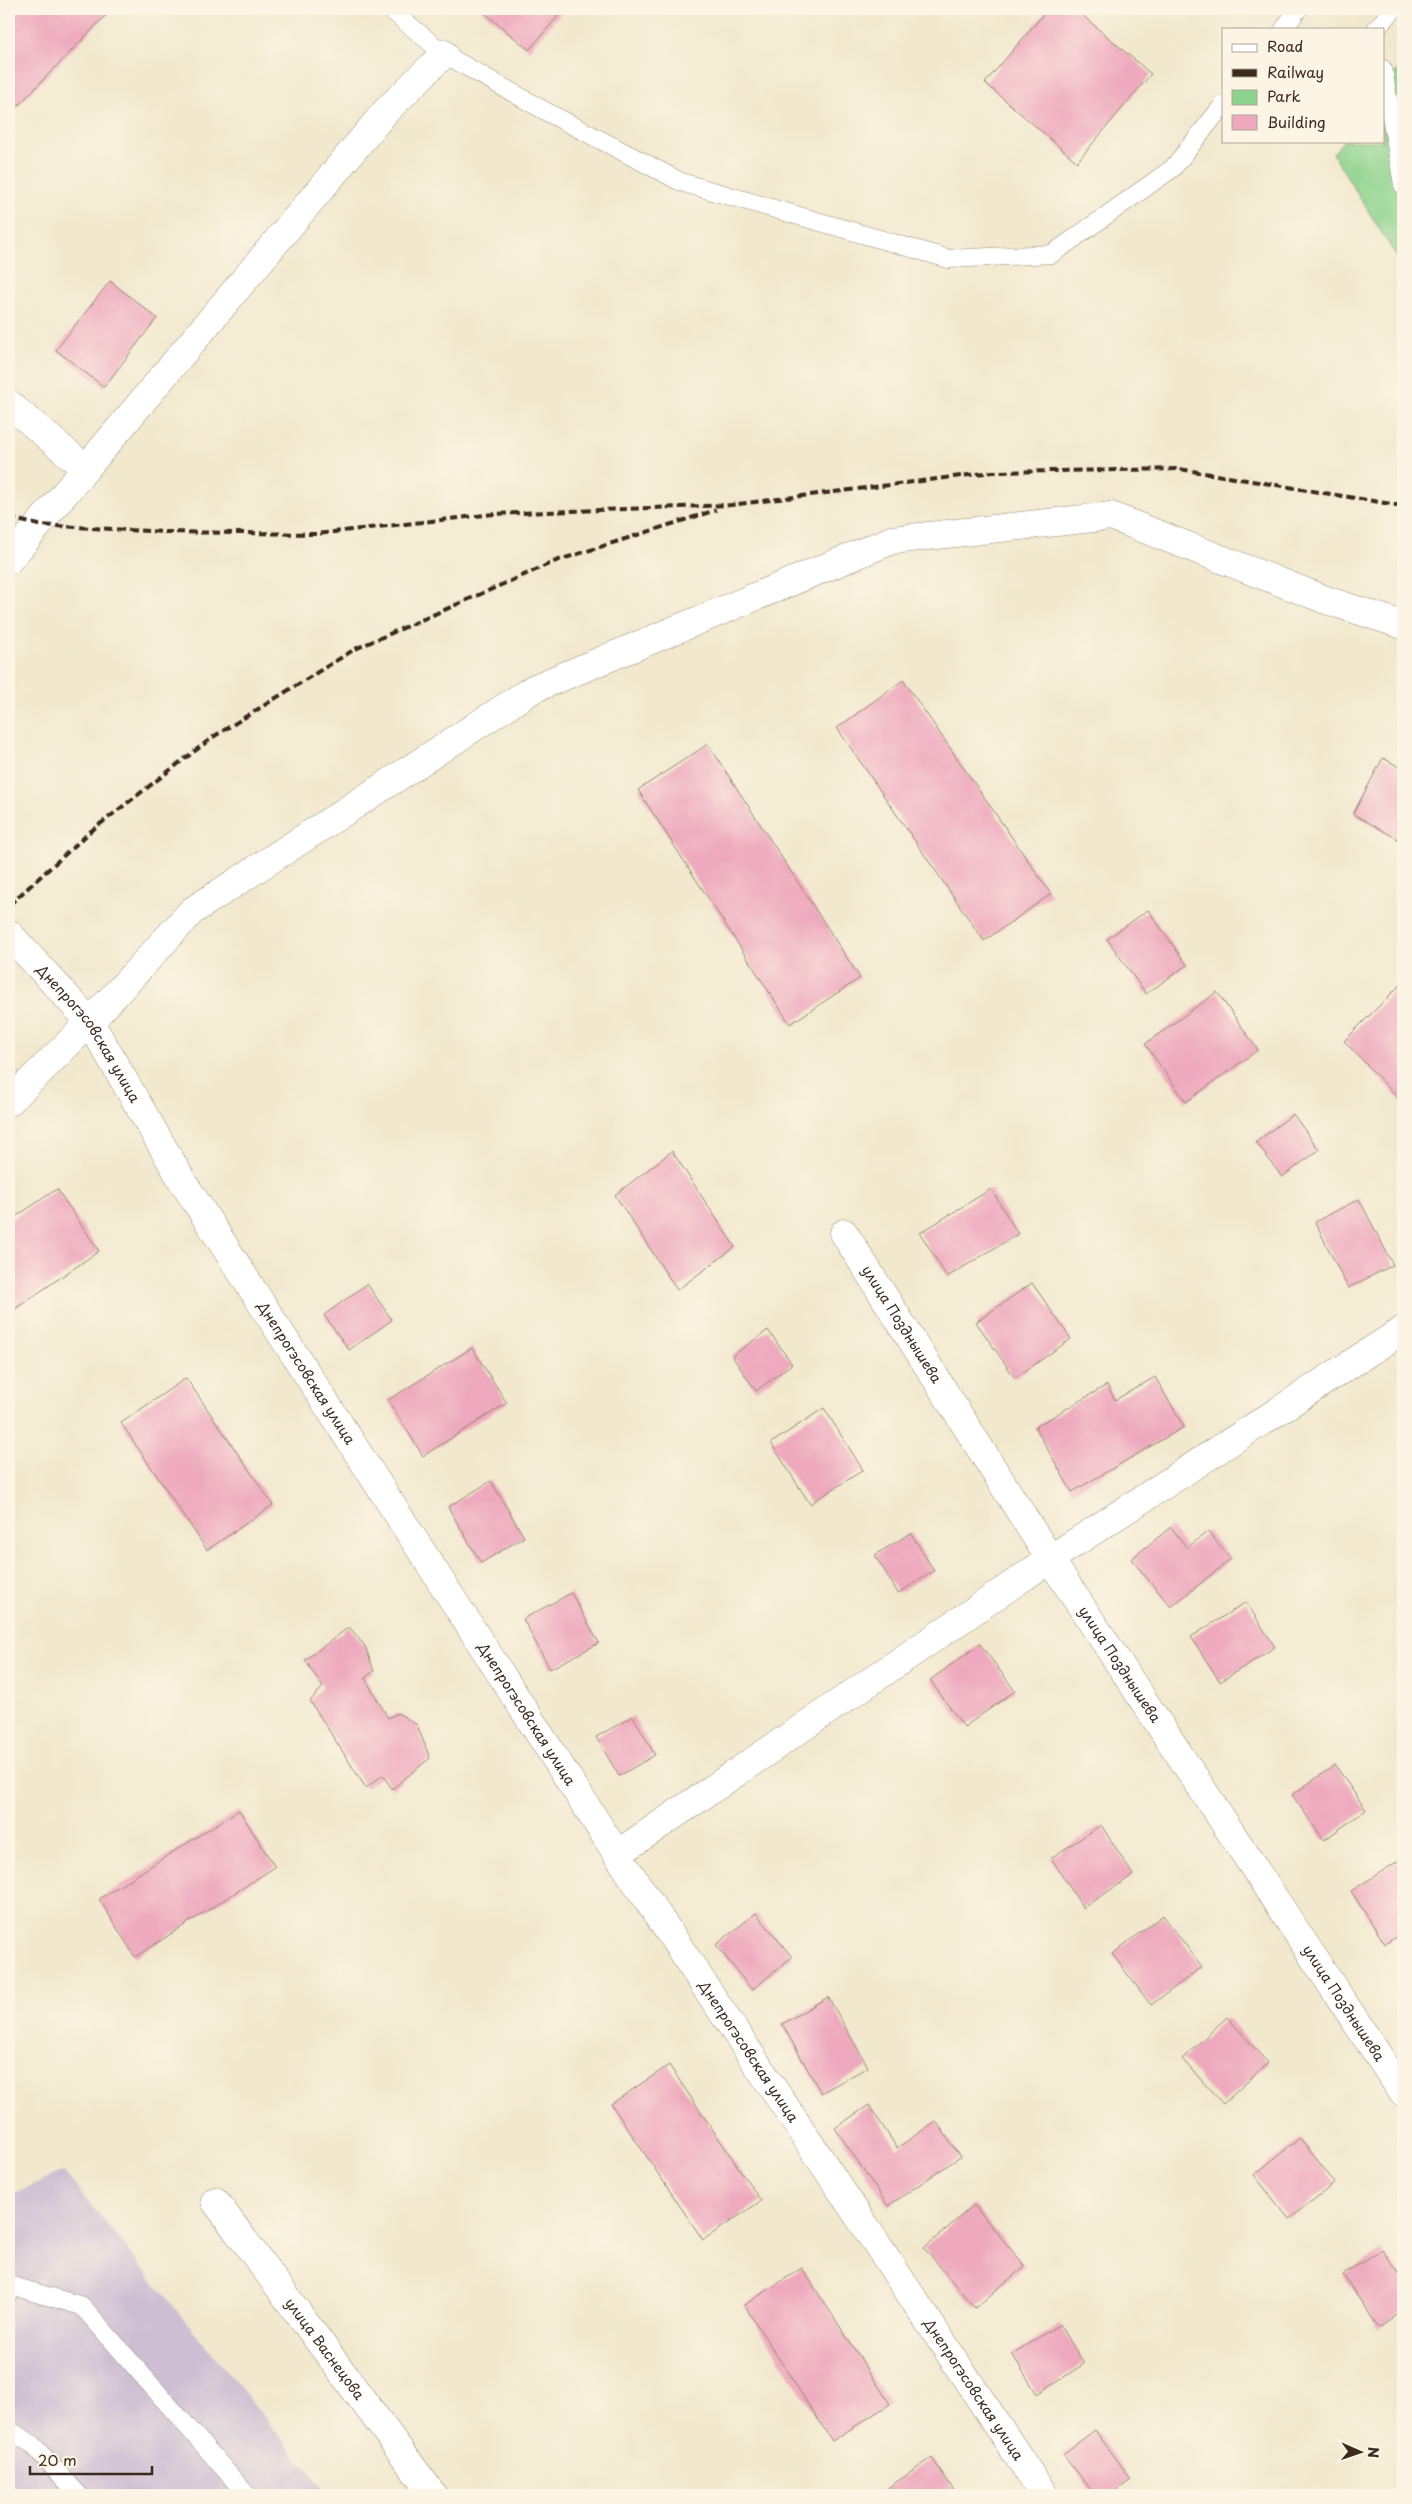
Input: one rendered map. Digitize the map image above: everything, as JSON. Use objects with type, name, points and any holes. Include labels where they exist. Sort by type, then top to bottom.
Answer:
[{"type":"street","points":[[9,560],[386,111],[444,54]]},
{"type":"street","points":[[9,404],[85,468]]},
{"type":"street","points":[[9,1102],[90,1022],[192,911],[533,689],[892,540],[1111,516],[1326,600],[1403,625]]},
{"type":"street","name":"Днепрогэсовская улица","points":[[9,934],[90,1022],[183,1182],[617,1854],[1044,2495]]},
{"type":"street","name":"улица Позднышева","points":[[844,1233],[1050,1559],[1403,2093]]},
{"type":"street","points":[[617,1854],[1050,1559],[1403,1330]]},
{"type":"street","name":"улица Васнецова","points":[[215,2202],[433,2495]]},
{"type":"lane","points":[[390,9],[444,54],[547,112],[681,182],[949,259],[1052,254],[1172,168],[1222,106]]},
{"type":"lane","points":[[1285,28],[1298,9]]},
{"type":"lane","points":[[1377,28],[1394,9]]},
{"type":"lane","points":[[1384,75],[1403,185]]},
{"type":"lane","points":[[9,2293],[16,2287],[82,2306],[247,2495]]},
{"type":"lane","points":[[9,2430],[32,2444],[79,2495]]},
{"type":"shaded area","points":[[63,2171],[328,2495],[9,2495],[9,2196]]},
{"type":"green space","points":[[1403,63],[1403,267],[1333,154],[1342,142],[1384,142],[1384,88]]},
{"type":"building","points":[[9,9],[112,9],[9,115]]},
{"type":"building","points":[[480,9],[564,9],[529,50]]},
{"type":"building","points":[[1048,9],[1075,9],[1151,74],[1077,162],[985,83]]},
{"type":"building","points":[[110,281],[157,318],[104,387],[56,350]]},
{"type":"building","points":[[903,680],[1051,894],[984,941],[837,728]]},
{"type":"building","points":[[708,744],[860,978],[790,1024],[638,790]]},
{"type":"building","points":[[1383,758],[1403,769],[1403,842],[1353,814]]},
{"type":"building","points":[[1148,910],[1187,965],[1146,994],[1107,939]]},
{"type":"building","points":[[1403,982],[1403,1103],[1344,1041]]},
{"type":"building","points":[[1217,992],[1258,1050],[1186,1102],[1145,1044]]},
{"type":"building","points":[[1293,1114],[1319,1150],[1282,1177],[1256,1142]]},
{"type":"building","points":[[672,1151],[735,1247],[677,1290],[615,1195]]},
{"type":"building","points":[[57,1189],[99,1251],[9,1313],[9,1221]]},
{"type":"building","points":[[991,1189],[1018,1234],[947,1277],[920,1233]]},
{"type":"building","points":[[1359,1199],[1393,1265],[1348,1288],[1315,1222]]},
{"type":"building","points":[[1032,1283],[1071,1339],[1015,1378],[976,1322]]},
{"type":"building","points":[[367,1284],[392,1320],[349,1350],[324,1315]]},
{"type":"building","points":[[768,1330],[792,1364],[756,1391],[732,1356]]},
{"type":"building","points":[[472,1348],[507,1403],[423,1456],[388,1400]]},
{"type":"building","points":[[1155,1377],[1184,1427],[1072,1492],[1035,1427],[1107,1385],[1115,1400]]},
{"type":"building","points":[[186,1378],[273,1505],[207,1550],[121,1423]]},
{"type":"building","points":[[824,1408],[863,1470],[810,1504],[771,1443]]},
{"type":"building","points":[[491,1481],[524,1537],[481,1563],[448,1507]]},
{"type":"building","points":[[1171,1527],[1187,1548],[1208,1531],[1231,1559],[1171,1607],[1131,1559]]},
{"type":"building","points":[[911,1533],[934,1571],[898,1593],[875,1555]]},
{"type":"building","points":[[571,1593],[599,1643],[550,1669],[523,1619]]},
{"type":"building","points":[[1246,1602],[1275,1647],[1220,1682],[1191,1637]]},
{"type":"building","points":[[349,1627],[365,1646],[374,1671],[365,1678],[388,1718],[398,1713],[417,1725],[430,1758],[392,1789],[383,1775],[366,1788],[310,1701],[323,1687],[305,1660]]},
{"type":"building","points":[[980,1644],[1015,1691],[964,1727],[930,1680]]},
{"type":"building","points":[[633,1716],[655,1755],[619,1776],[596,1737]]},
{"type":"building","points":[[1335,1765],[1366,1810],[1324,1840],[1292,1795]]},
{"type":"building","points":[[239,1810],[275,1867],[135,1957],[99,1899]]},
{"type":"building","points":[[1101,1825],[1133,1875],[1083,1908],[1051,1858]]},
{"type":"building","points":[[1403,1858],[1403,1932],[1385,1944],[1351,1891]]},
{"type":"building","points":[[756,1913],[792,1957],[752,1990],[716,1945]]},
{"type":"building","points":[[1163,1915],[1202,1967],[1151,2005],[1112,1954]]},
{"type":"building","points":[[828,1997],[868,2067],[821,2093],[782,2024]]},
{"type":"building","points":[[1227,2017],[1268,2063],[1223,2104],[1182,2059]]},
{"type":"building","points":[[669,2065],[761,2201],[703,2240],[611,2104]]},
{"type":"building","points":[[869,2105],[897,2148],[936,2121],[960,2157],[888,2206],[835,2128]]},
{"type":"building","points":[[1300,2138],[1335,2183],[1289,2219],[1254,2175]]},
{"type":"building","points":[[974,2205],[1025,2266],[975,2308],[924,2248]]},
{"type":"building","points":[[1382,2249],[1403,2279],[1403,2311],[1379,2328],[1343,2275]]},
{"type":"building","points":[[802,2268],[890,2404],[832,2441],[744,2305]]},
{"type":"building","points":[[1060,2324],[1084,2364],[1037,2394],[1012,2354]]},
{"type":"building","points":[[1095,2430],[1131,2479],[1109,2495],[1095,2495],[1063,2454]]},
{"type":"building","points":[[932,2458],[957,2495],[877,2495]]},
{"type":"railway","points":[[9,518],[39,525],[165,532],[316,534],[494,514],[731,505],[993,472],[1180,469],[1403,506]]},
{"type":"railway","points":[[9,905],[91,831],[213,737],[355,649],[556,561],[716,510]]}]
